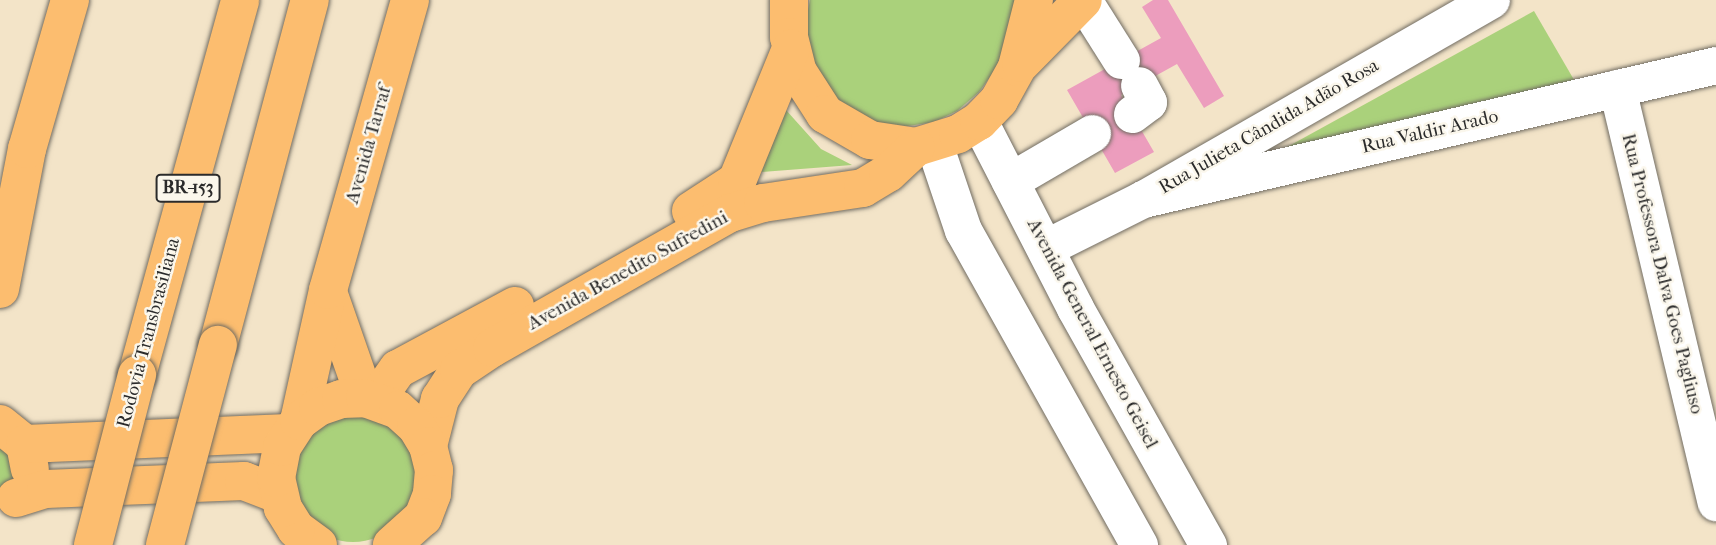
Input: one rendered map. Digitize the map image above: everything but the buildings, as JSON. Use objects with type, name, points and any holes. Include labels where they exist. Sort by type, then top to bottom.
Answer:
[{"type":"main road","points":[[0,289],[27,149],[70,0]]},
{"type":"main road","name":"Rodovia Transbrasiliana","points":[[93,545],[136,375],[240,0]]},
{"type":"main road","points":[[165,545],[310,0]]},
{"type":"main road","name":"Avenida Tarraf","points":[[281,501],[277,462],[294,427],[328,290],[410,0]]},
{"type":"main road","points":[[789,0],[792,49],[798,72],[825,114],[870,140],[925,145]]},
{"type":"main road","points":[[979,121],[999,100],[1017,67],[1034,0]]},
{"type":"main road","points":[[1017,67],[1083,0]]},
{"type":"main road","name":"Avenida Benedito Sufredini","points":[[371,399],[398,369],[727,189],[749,158],[792,49]]},
{"type":"main road","name":"Avenida Benedito Sufredini","points":[[428,446],[440,399],[459,370],[492,348],[730,213],[762,203],[863,188],[925,145],[979,121]]},
{"type":"main road","name":"Avenida Tarraf","points":[[328,290],[338,331],[371,399]]},
{"type":"main road","points":[[8,502],[30,473],[7,426],[294,427],[318,407],[341,398],[371,399],[407,418],[428,446],[434,470],[432,494],[423,517],[392,545]]},
{"type":"main road","points":[[8,502],[46,489],[244,481],[281,501],[296,529],[318,545]]},
{"type":"main road","points":[[272,545],[281,501]]},
{"type":"street","points":[[1083,0],[1130,86]]},
{"type":"street","name":"Rua Julieta Cândida Adão Rosa","points":[[1045,248],[1143,199],[1491,0]]},
{"type":"street","name":"Rua Valdir Arado","points":[[1143,199],[1716,65]]},
{"type":"street","name":"Rua Professora Dalva Goes Pagliuso","points":[[1617,88],[1716,502]]},
{"type":"street","name":"Avenida General Ernesto Geisel","points":[[979,121],[1045,248],[1208,545]]},
{"type":"street","points":[[1010,181],[1092,133]]},
{"type":"street","points":[[925,145],[963,230],[1139,545]]},
{"type":"green space","points":[[810,0],[1018,0],[1000,63],[979,92],[957,111],[934,122],[908,126],[883,125],[840,105],[824,87],[810,52],[806,20]]},
{"type":"green space","points":[[1534,11],[1577,85],[1278,152]]},
{"type":"green space","points":[[786,110],[821,149],[852,165],[761,172]]},
{"type":"green space","points":[[353,416],[377,421],[397,435],[411,455],[416,479],[411,503],[397,523],[377,537],[353,542],[329,537],[309,523],[295,503],[290,479],[295,455],[309,435],[329,421]]},
{"type":"green space","points":[[0,444],[11,451],[15,479],[0,493]]}]
